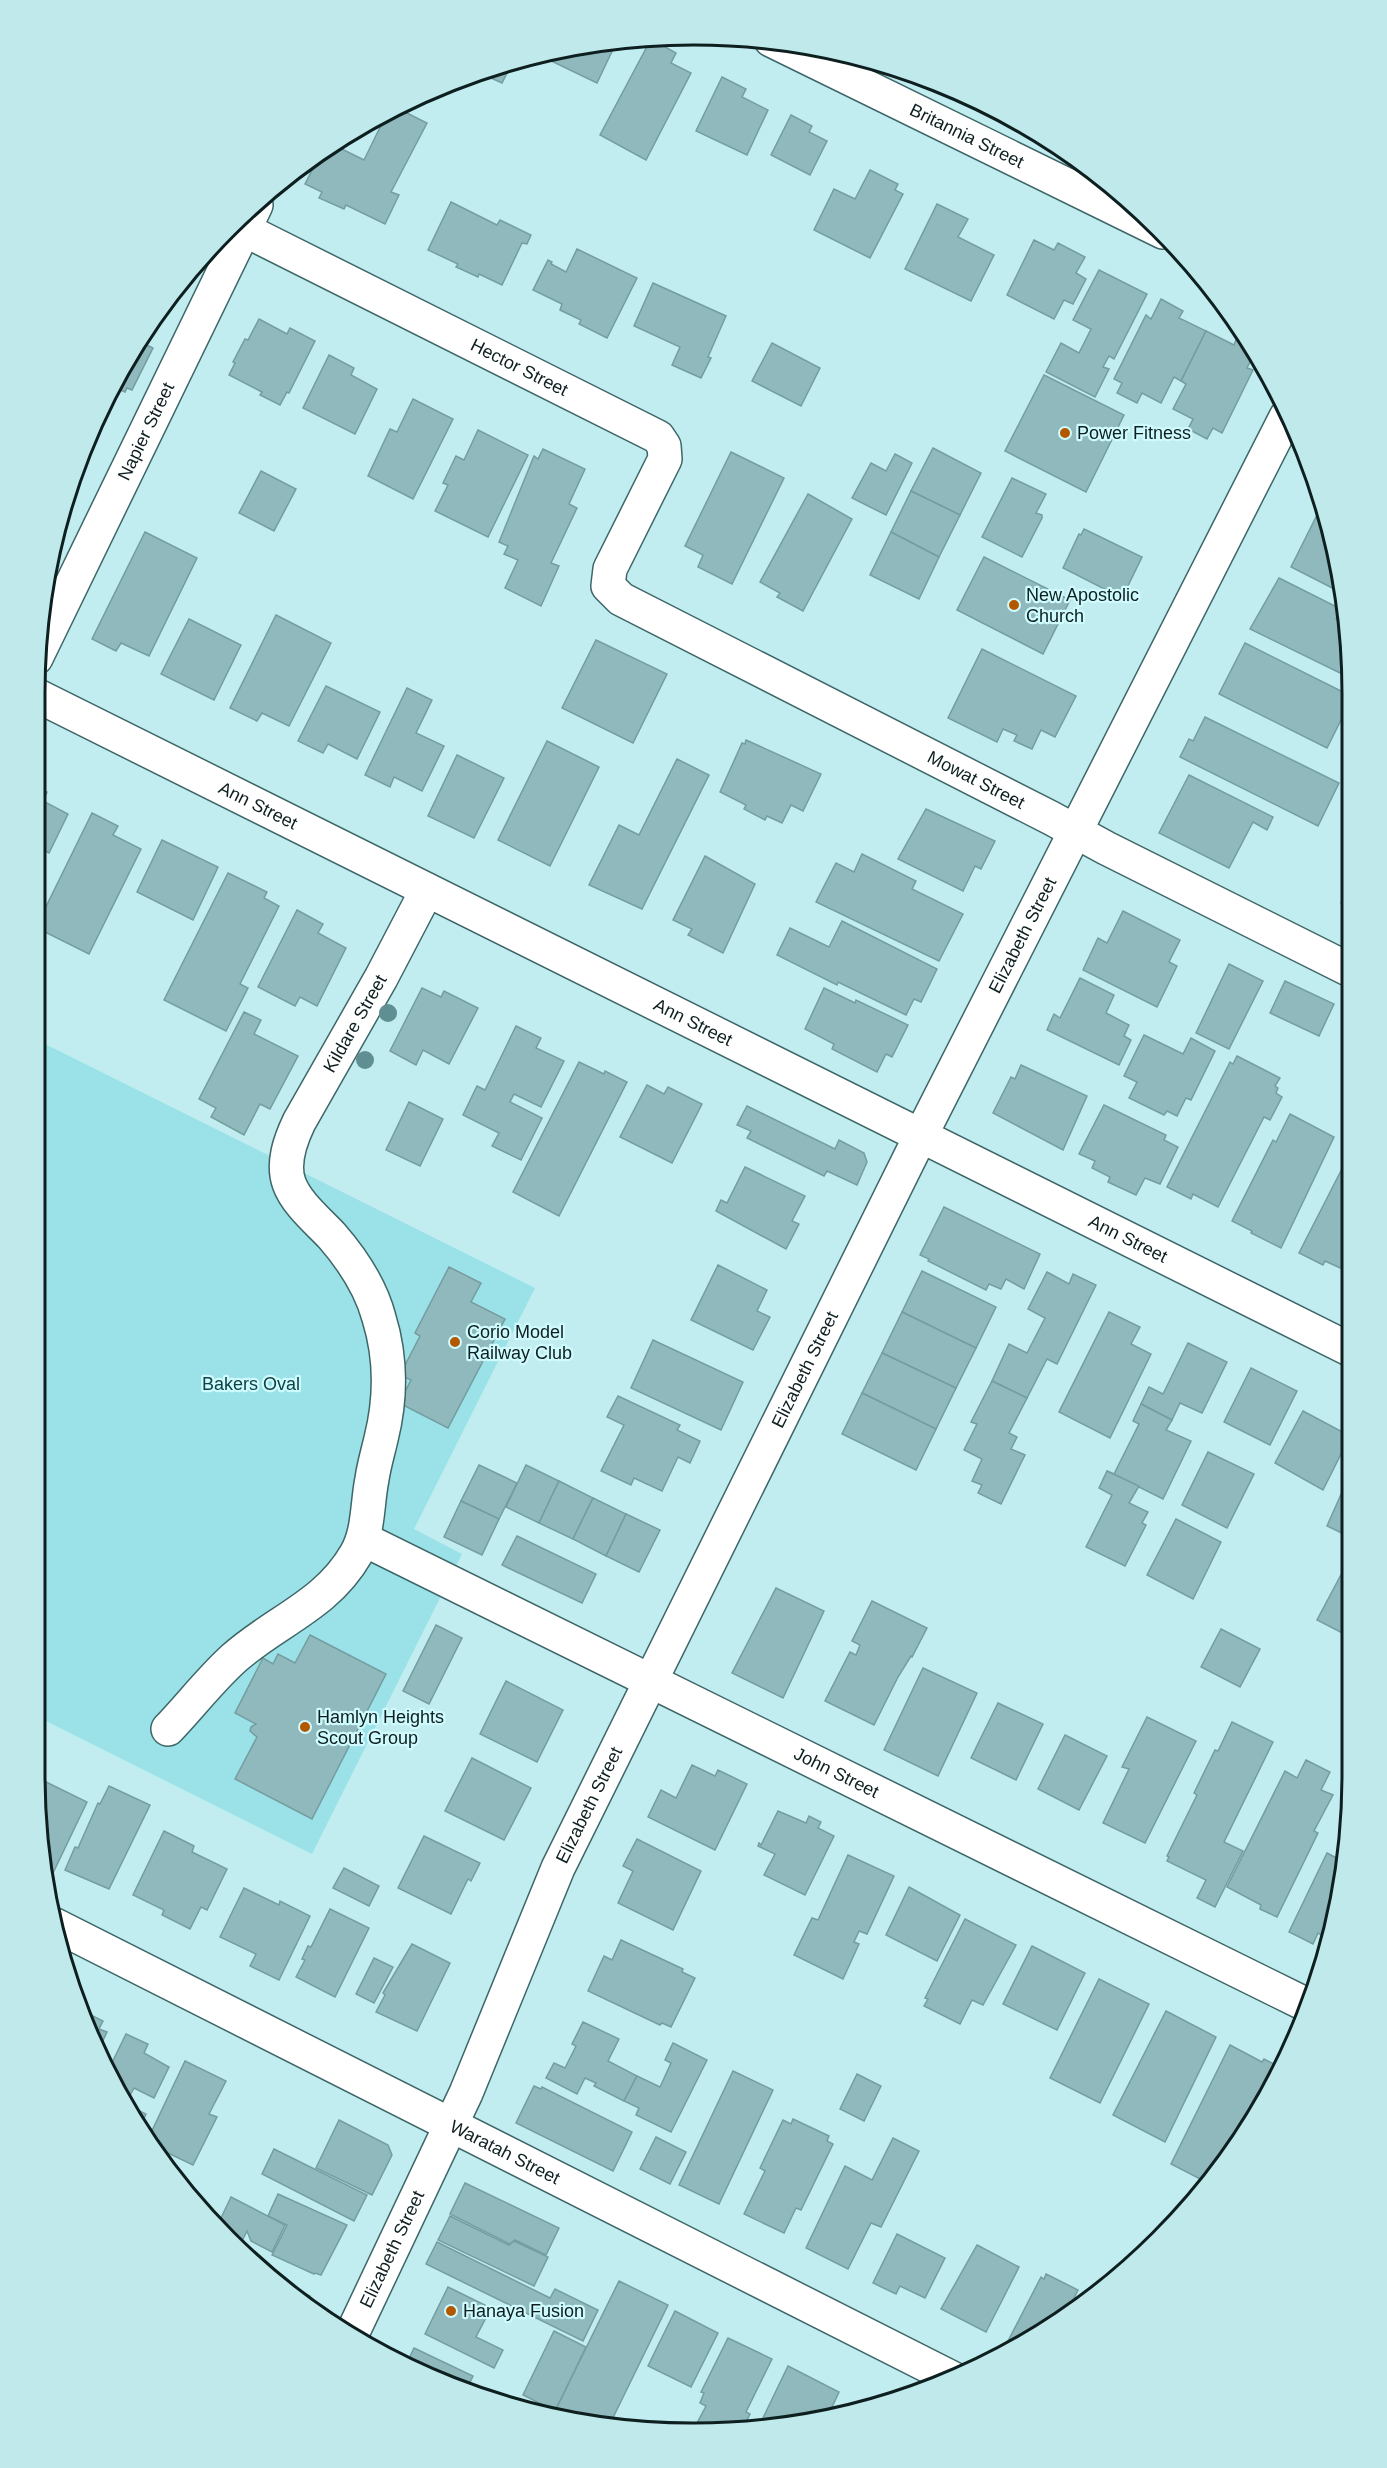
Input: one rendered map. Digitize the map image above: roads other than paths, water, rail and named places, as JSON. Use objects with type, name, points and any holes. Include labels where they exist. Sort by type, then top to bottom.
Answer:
[{"type":"street","name":"Britannia Street","points":[[803,55],[1089,185],[1117,203]]},
{"type":"street","name":"Hector Street","points":[[249,222],[658,437],[664,446],[665,459],[610,569],[608,586]]},
{"type":"street","name":"Napier Street","points":[[48,632],[240,230]]},
{"type":"street","name":"Elizabeth Street","points":[[355,2327],[452,2125],[512,1987],[550,1885],[921,1135],[1283,423]]},
{"type":"street","name":"Mowat Street","points":[[608,586],[621,599],[1342,966]]},
{"type":"street","name":"Ann Street","points":[[45,699],[1342,1345]]},
{"type":"street","name":"Kildare Street","points":[[363,1539],[388,1392],[384,1338],[376,1308],[359,1273],[341,1247],[291,1188],[287,1176],[287,1160],[299,1122],[376,987],[427,890]]},
{"type":"street","name":"John Street","points":[[363,1539],[1301,2002]]},
{"type":"street","points":[[168,1729],[233,1659],[305,1609],[329,1589],[350,1563],[363,1539]]},
{"type":"street","name":"Waratah Street","points":[[64,1930],[943,2373]]},
{"type":"place","name":"Power Fitness","points":[[1065,433]]},
{"type":"place","name":"New Apostolic Church","points":[[1014,605]]},
{"type":"place","name":"Corio Model Railway Club","points":[[455,1342]]},
{"type":"place","name":"Hamlyn Heights Scout Group","points":[[305,1727]]},
{"type":"place","name":"Hanaya Fusion","points":[[451,2311]]},
{"type":"park label","name":"Bakers Oval","points":[[251,1384]]}]
